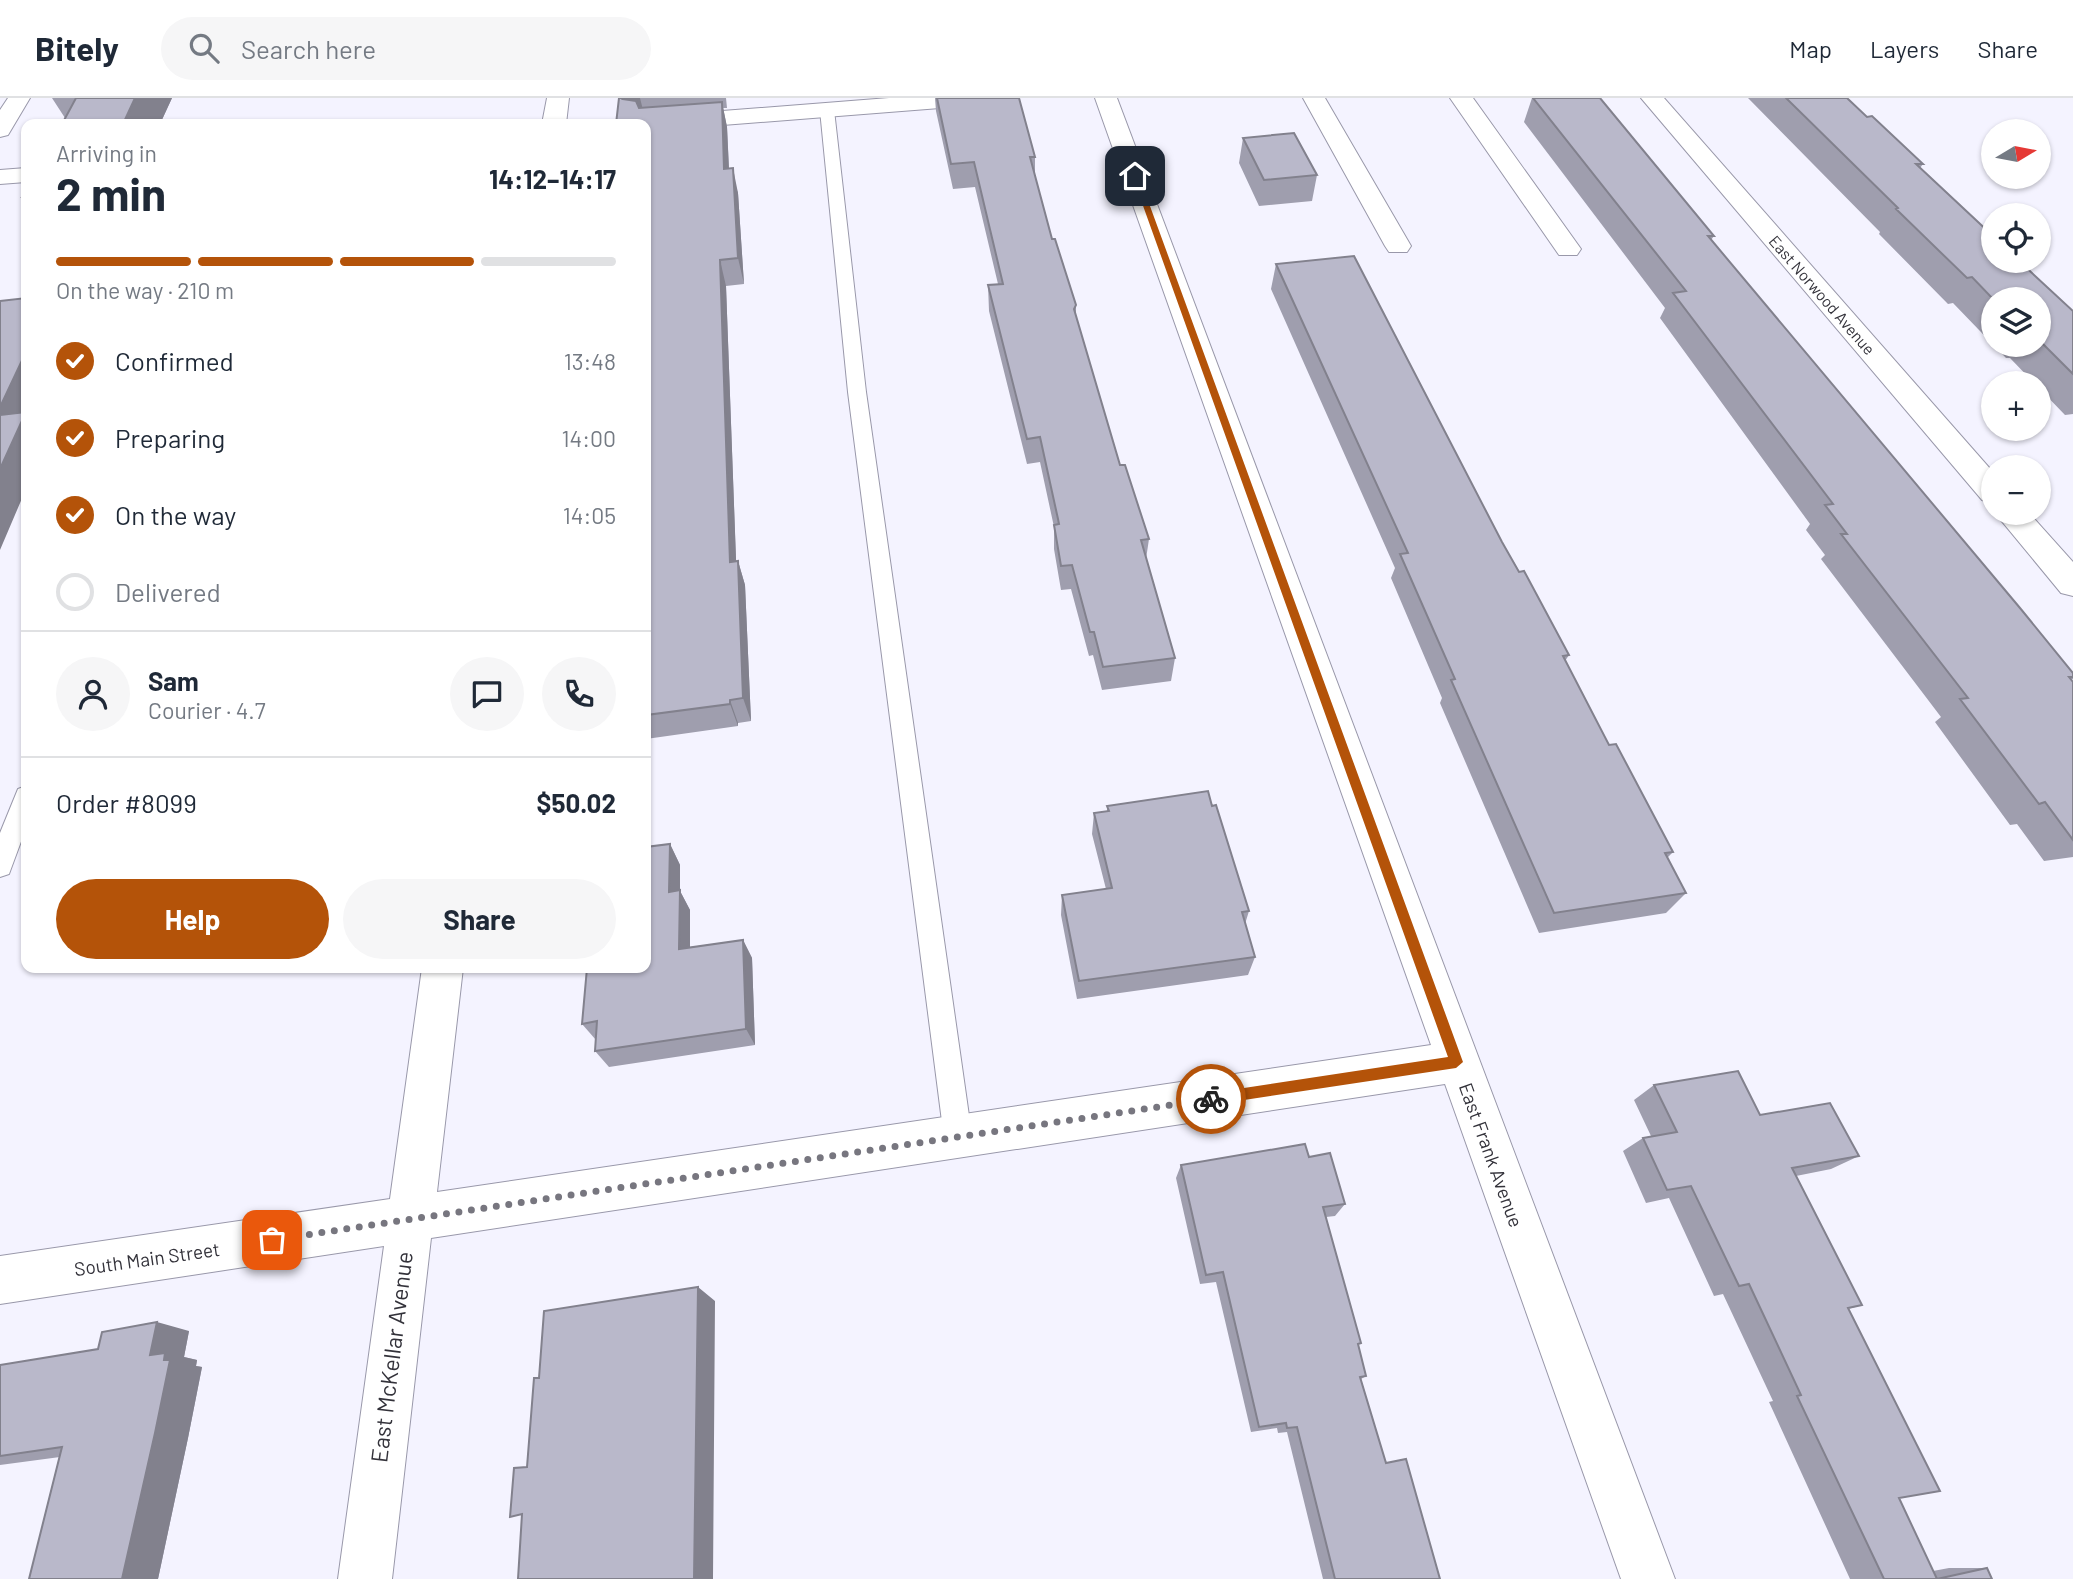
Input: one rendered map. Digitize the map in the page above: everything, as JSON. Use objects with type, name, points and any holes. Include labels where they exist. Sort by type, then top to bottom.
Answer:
[{"type":"street","points":[[0,130],[19,98]]},
{"type":"street","points":[[555,119],[558,98]]},
{"type":"street","points":[[651,124],[978,98]]},
{"type":"street","name":"East Frank Avenue","points":[[1107,98],[1456,1062],[1648,1579]]},
{"type":"street","points":[[1314,98],[1398,246]]},
{"type":"street","points":[[1461,98],[1568,248]]},
{"type":"street","name":"East Norwood Avenue","points":[[1652,98],[1981,478]]},
{"type":"street","points":[[0,177],[21,175]]},
{"type":"street","points":[[2021,525],[2073,584]]},
{"type":"street","name":"East McKellar Avenue","points":[[365,1579],[441,973]]},
{"type":"street","name":"South Main Street","points":[[0,1280],[1456,1062]]},
{"type":"lane","points":[[827,110],[857,392],[958,1137]]},
{"type":"lane","points":[[0,866],[21,809]]},
{"type":"building","points":[[76,98],[135,98],[125,119],[65,119]]},
{"type":"building","points":[[619,98],[636,101],[639,108],[722,102],[724,169],[733,168],[738,258],[720,260],[730,562],[738,561],[743,698],[730,700],[730,704],[651,714],[651,119],[617,119]]},
{"type":"building","points":[[937,98],[1019,98],[1035,157],[1030,157],[1052,239],[1055,239],[1076,305],[1074,309],[1120,465],[1125,465],[1149,539],[1141,540],[1175,658],[1103,667],[1094,632],[1090,632],[1072,565],[1061,566],[1054,525],[1059,524],[1040,437],[1027,439],[988,285],[1003,284],[974,162],[951,164]]},
{"type":"building","points":[[1533,98],[1600,98],[1714,236],[1708,236],[2073,673],[2073,677],[2069,677],[2073,682],[2073,840],[2045,802],[2039,804],[1960,699],[1968,698],[1841,534],[1847,534],[1825,505],[1833,504],[1673,293],[1686,291]]},
{"type":"building","points":[[1786,98],[1847,98],[1867,117],[1872,116],[1923,164],[1916,164],[1981,225],[1981,273],[2032,273],[2047,287],[1982,287],[1972,277],[1967,278],[1896,209],[1898,208]]},
{"type":"building","points":[[1294,133],[1317,175],[1264,180],[1243,138]]},
{"type":"building","points":[[1354,256],[1502,542],[1519,572],[1524,571],[1569,655],[1563,656],[1609,745],[1616,744],[1673,852],[1665,853],[1686,893],[1554,913],[1451,680],[1455,679],[1400,554],[1408,553],[1276,264]]},
{"type":"building","points":[[2051,291],[2073,311],[2073,374],[2051,352]]},
{"type":"building","points":[[21,299],[21,363],[0,407],[0,301]]},
{"type":"building","points":[[21,413],[21,423],[0,469],[0,415]]},
{"type":"building","points":[[1208,791],[1212,806],[1216,805],[1249,911],[1242,912],[1255,957],[1079,981],[1062,895],[1112,888],[1094,813],[1109,811],[1107,806]]},
{"type":"building","points":[[670,844],[669,892],[680,890],[679,949],[743,940],[746,1029],[595,1051],[597,1021],[582,1024],[587,973],[651,973],[651,846]]},
{"type":"building","points":[[1738,1071],[1760,1115],[1830,1103],[1859,1156],[1792,1168],[1862,1305],[1848,1308],[1940,1491],[1899,1498],[1937,1579],[1884,1579],[1797,1396],[1801,1395],[1749,1284],[1739,1286],[1691,1186],[1667,1190],[1643,1138],[1677,1132],[1654,1085]]},
{"type":"building","points":[[1305,1144],[1309,1157],[1330,1153],[1345,1204],[1323,1207],[1361,1343],[1358,1344],[1366,1376],[1360,1377],[1386,1463],[1406,1459],[1440,1579],[1335,1579],[1297,1427],[1287,1428],[1286,1423],[1259,1427],[1223,1272],[1206,1275],[1181,1165]]},
{"type":"building","points":[[698,1287],[694,1579],[518,1579],[522,1514],[510,1517],[514,1468],[527,1467],[534,1378],[539,1378],[544,1311]]},
{"type":"building","points":[[157,1322],[150,1355],[165,1353],[164,1360],[170,1360],[122,1579],[29,1579],[62,1447],[0,1456],[0,1365],[98,1349],[102,1332]]},
{"type":"building","points":[[1987,1568],[1992,1579],[1937,1579]]},
{"type":"way so far","points":[[272,1240],[1211,1099]]},
{"type":"route","points":[[1135,176],[1456,1062],[1211,1099]]}]
